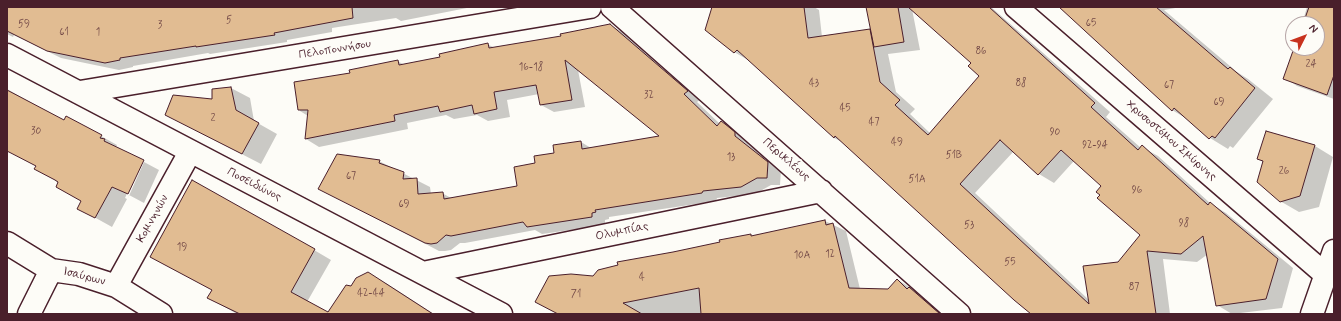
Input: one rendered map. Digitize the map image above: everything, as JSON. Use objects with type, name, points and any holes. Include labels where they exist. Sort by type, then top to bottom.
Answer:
[{"type":"street","name":"Πελοποννήσου","points":[[80,92],[590,7]]},
{"type":"street","name":"Περικλέους","points":[[612,7],[959,314]]},
{"type":"street","name":"Χρυσοστόμου Σμύρνης","points":[[1016,7],[1326,275]]},
{"type":"street","name":"Ποσειδώνος","points":[[7,55],[501,314]]},
{"type":"street","name":"Κομνηνών","points":[[116,286],[190,152]]},
{"type":"street","name":"Ολυμπίας","points":[[423,273],[821,191]]},
{"type":"street","name":"Ισαύρων","points":[[7,243],[52,270],[79,274],[116,286],[161,314]]},
{"type":"street","points":[[1312,314],[1334,251]]},
{"type":"street","points":[[29,314],[52,270]]},
{"type":"building","points":[[7,7],[352,7],[353,18],[274,33],[275,35],[120,58],[120,60],[105,63],[47,51],[7,31]]},
{"type":"building","points":[[712,7],[804,7],[808,38],[870,29],[880,82],[900,100],[895,105],[928,135],[979,76],[968,66],[971,63],[908,7],[989,7],[1095,103],[1091,107],[1138,150],[1142,145],[1208,205],[1210,202],[1278,259],[1266,299],[1216,306],[1203,236],[1181,254],[1147,251],[1156,314],[1031,314],[835,136],[834,138],[737,50],[734,53],[705,30]],"holes":[[[1000,140],[1038,175],[1061,150],[1101,186],[1096,192],[1100,195],[1097,198],[1140,235],[1118,262],[1083,266],[1089,304],[960,184]]]},
{"type":"building","points":[[866,7],[898,7],[904,42],[874,47]]},
{"type":"building","points":[[1059,7],[1156,7],[1228,69],[1230,67],[1255,88],[1215,138],[1212,136],[1209,139],[1174,108],[1172,111]]},
{"type":"building","points":[[1309,7],[1334,7],[1334,75],[1327,95],[1283,79],[1291,56],[1325,56],[1325,16],[1306,16]]},
{"type":"building","points":[[610,24],[688,91],[684,94],[717,126],[721,121],[735,132],[735,136],[768,162],[767,178],[757,178],[741,187],[703,191],[702,193],[595,210],[596,212],[592,213],[592,217],[527,227],[523,222],[451,236],[446,235],[437,243],[431,244],[425,243],[318,189],[337,154],[380,160],[379,163],[404,172],[403,179],[417,178],[418,194],[443,192],[444,199],[517,186],[514,167],[535,163],[534,156],[554,153],[553,145],[581,141],[582,149],[659,136],[565,60],[572,100],[540,105],[536,85],[494,92],[497,109],[474,114],[472,105],[440,112],[438,106],[394,115],[395,121],[305,139],[308,110],[298,110],[294,82],[350,73],[349,70],[398,60],[399,65],[440,57],[439,54],[488,43],[489,48],[561,36],[560,34]]},
{"type":"building","points":[[231,87],[236,110],[259,123],[242,154],[165,115],[173,95],[212,99],[212,89]]},
{"type":"building","points":[[7,90],[64,120],[66,116],[102,135],[100,138],[105,139],[104,141],[144,160],[128,194],[112,187],[95,218],[77,209],[81,201],[56,187],[58,182],[34,169],[36,166],[7,151]]},
{"type":"building","points":[[1266,131],[1315,145],[1300,196],[1280,202],[1257,182],[1263,161],[1257,159]]},
{"type":"building","points":[[192,180],[315,249],[291,292],[328,312],[346,285],[351,286],[356,278],[368,272],[433,314],[240,314],[207,298],[212,290],[150,257]]},
{"type":"building","points":[[825,220],[826,225],[833,223],[849,288],[888,289],[897,279],[907,289],[909,287],[940,314],[701,314],[699,288],[623,303],[642,314],[558,314],[535,302],[549,276],[571,274],[593,276],[598,270],[618,265],[617,262],[720,242],[719,240],[751,234],[751,236]]}]
